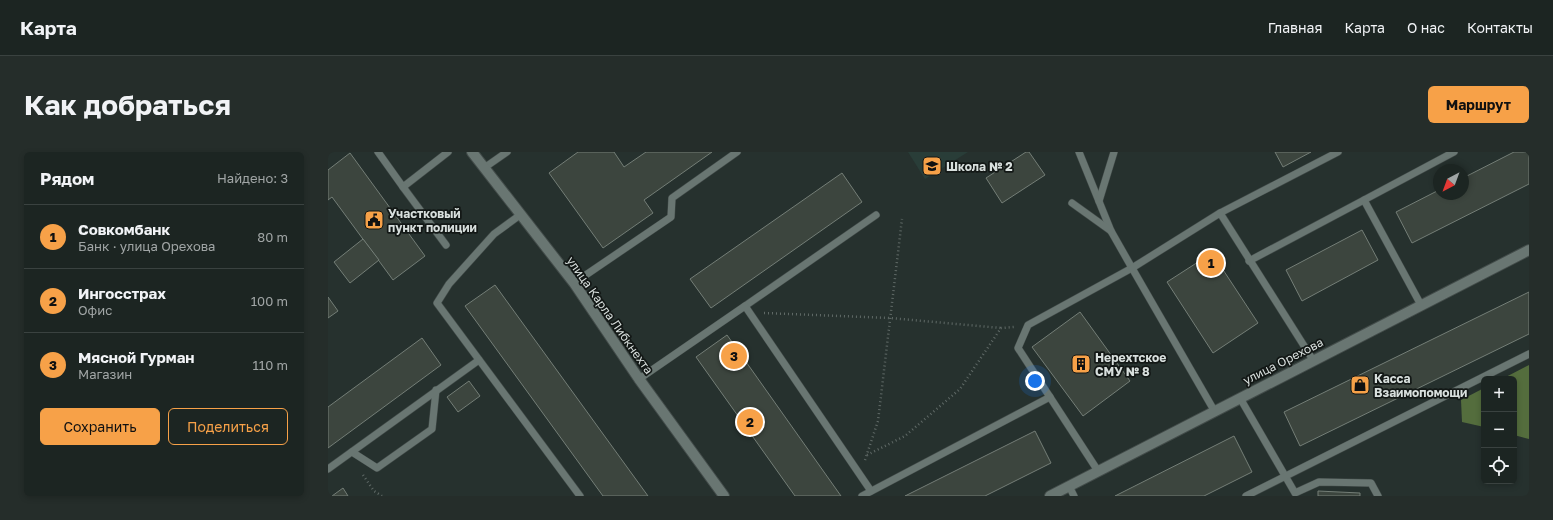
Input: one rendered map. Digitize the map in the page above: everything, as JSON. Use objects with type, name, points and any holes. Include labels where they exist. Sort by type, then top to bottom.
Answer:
[{"type":"street","name":"улица Карла Либкнехта","points":[[472,152],[574,283],[639,379],[724,496]]},
{"type":"street","name":"улица Орехова","points":[[1050,496],[1529,250]]},
{"type":"lane","points":[[378,152],[446,245]]},
{"type":"lane","points":[[403,187],[448,152]]},
{"type":"lane","points":[[484,168],[507,152]]},
{"type":"lane","points":[[574,283],[671,217],[672,198],[737,152]]},
{"type":"lane","points":[[1079,152],[1111,231],[1215,412]]},
{"type":"lane","points":[[1099,201],[1114,152]]},
{"type":"lane","points":[[1098,471],[1018,348],[1028,325],[1132,268],[1220,213],[1338,152]]},
{"type":"lane","points":[[1248,261],[1454,152]]},
{"type":"lane","points":[[1364,200],[1421,305]]},
{"type":"lane","points":[[1072,203],[1111,231]]},
{"type":"lane","points":[[1220,213],[1248,261],[1313,360]]},
{"type":"lane","points":[[520,215],[494,234],[449,284],[436,303],[580,496]]},
{"type":"lane","points":[[639,379],[876,215]]},
{"type":"lane","points":[[745,306],[871,491]]},
{"type":"lane","points":[[1246,496],[1529,354]]},
{"type":"lane","points":[[328,469],[479,360]]},
{"type":"lane","points":[[352,452],[377,468],[432,429],[436,390]]},
{"type":"lane","points":[[862,496],[1050,397]]},
{"type":"lane","points":[[1240,398],[1286,476],[1295,495],[1319,482],[1371,483],[1378,496]]},
{"type":"lane","points":[[1069,486],[1074,496]]},
{"type":"path","points":[[860,476],[878,420],[902,219]]},
{"type":"path","points":[[750,313],[890,318],[1001,328],[1028,325]]},
{"type":"path","points":[[867,455],[905,436],[960,389],[1001,328]]},
{"type":"shaded area","name":"Школа № 2","points":[[908,152],[968,152],[925,179]]},
{"type":"green space","points":[[1529,365],[1529,439],[1517,436],[1517,376],[1508,376]]},
{"type":"green space","points":[[1481,390],[1481,426],[1462,422],[1461,400]]},
{"type":"building","points":[[578,152],[614,152],[624,167],[646,152],[712,152],[644,200],[653,213],[603,248],[549,173]]},
{"type":"building","points":[[1026,152],[1029,152],[1045,175],[1002,203],[986,178]]},
{"type":"building","points":[[1275,152],[1311,152],[1283,167]]},
{"type":"building","points":[[1514,152],[1529,152],[1529,184],[1412,243],[1396,212],[1433,193],[1433,200],[1469,200],[1469,175]]},
{"type":"building","name":"Участковый пункт полиции","points":[[350,153],[425,256],[393,280],[332,197],[328,200],[328,170]]},
{"type":"building","points":[[842,173],[862,202],[711,308],[690,279]]},
{"type":"building","points":[[1362,230],[1378,260],[1302,301],[1286,270]]},
{"type":"building","points":[[363,239],[379,260],[350,283],[334,262]]},
{"type":"building","points":[[1212,253],[1258,323],[1213,353],[1167,282]]},
{"type":"building","points":[[495,285],[648,496],[603,496],[465,306]]},
{"type":"building","points":[[1529,292],[1529,334],[1300,446],[1284,412]]},
{"type":"building","points":[[328,297],[338,311],[328,318]]},
{"type":"building","name":"Нерехтское СМУ № 8","points":[[1080,312],[1130,381],[1083,416],[1032,347]]},
{"type":"building","points":[[727,335],[841,496],[795,496],[696,357]]},
{"type":"building","points":[[422,338],[441,365],[328,448],[328,407]]},
{"type":"building","points":[[469,381],[480,396],[458,412],[447,397]]},
{"type":"building","points":[[1035,431],[1051,463],[985,496],[905,496]]},
{"type":"building","points":[[1234,436],[1252,472],[1204,496],[1115,496]]},
{"type":"building","points":[[343,488],[348,496],[332,496]]},
{"type":"building","points":[[1318,491],[1360,493],[1360,496],[1318,496]]},
{"type":"place","name":"Школа № 2","points":[[932,166]]},
{"type":"place","name":"Участковый пункт полиции","points":[[374,220]]},
{"type":"place","name":"Совкомбанк","points":[[1211,263]]},
{"type":"place","name":"Мясной Гурман","points":[[734,356]]},
{"type":"place","name":"Нерехтское СМУ № 8","points":[[1081,364]]},
{"type":"place","name":"Касса Взаимопомощи","points":[[1360,385]]},
{"type":"place","name":"Ингосстрах","points":[[750,422]]}]
